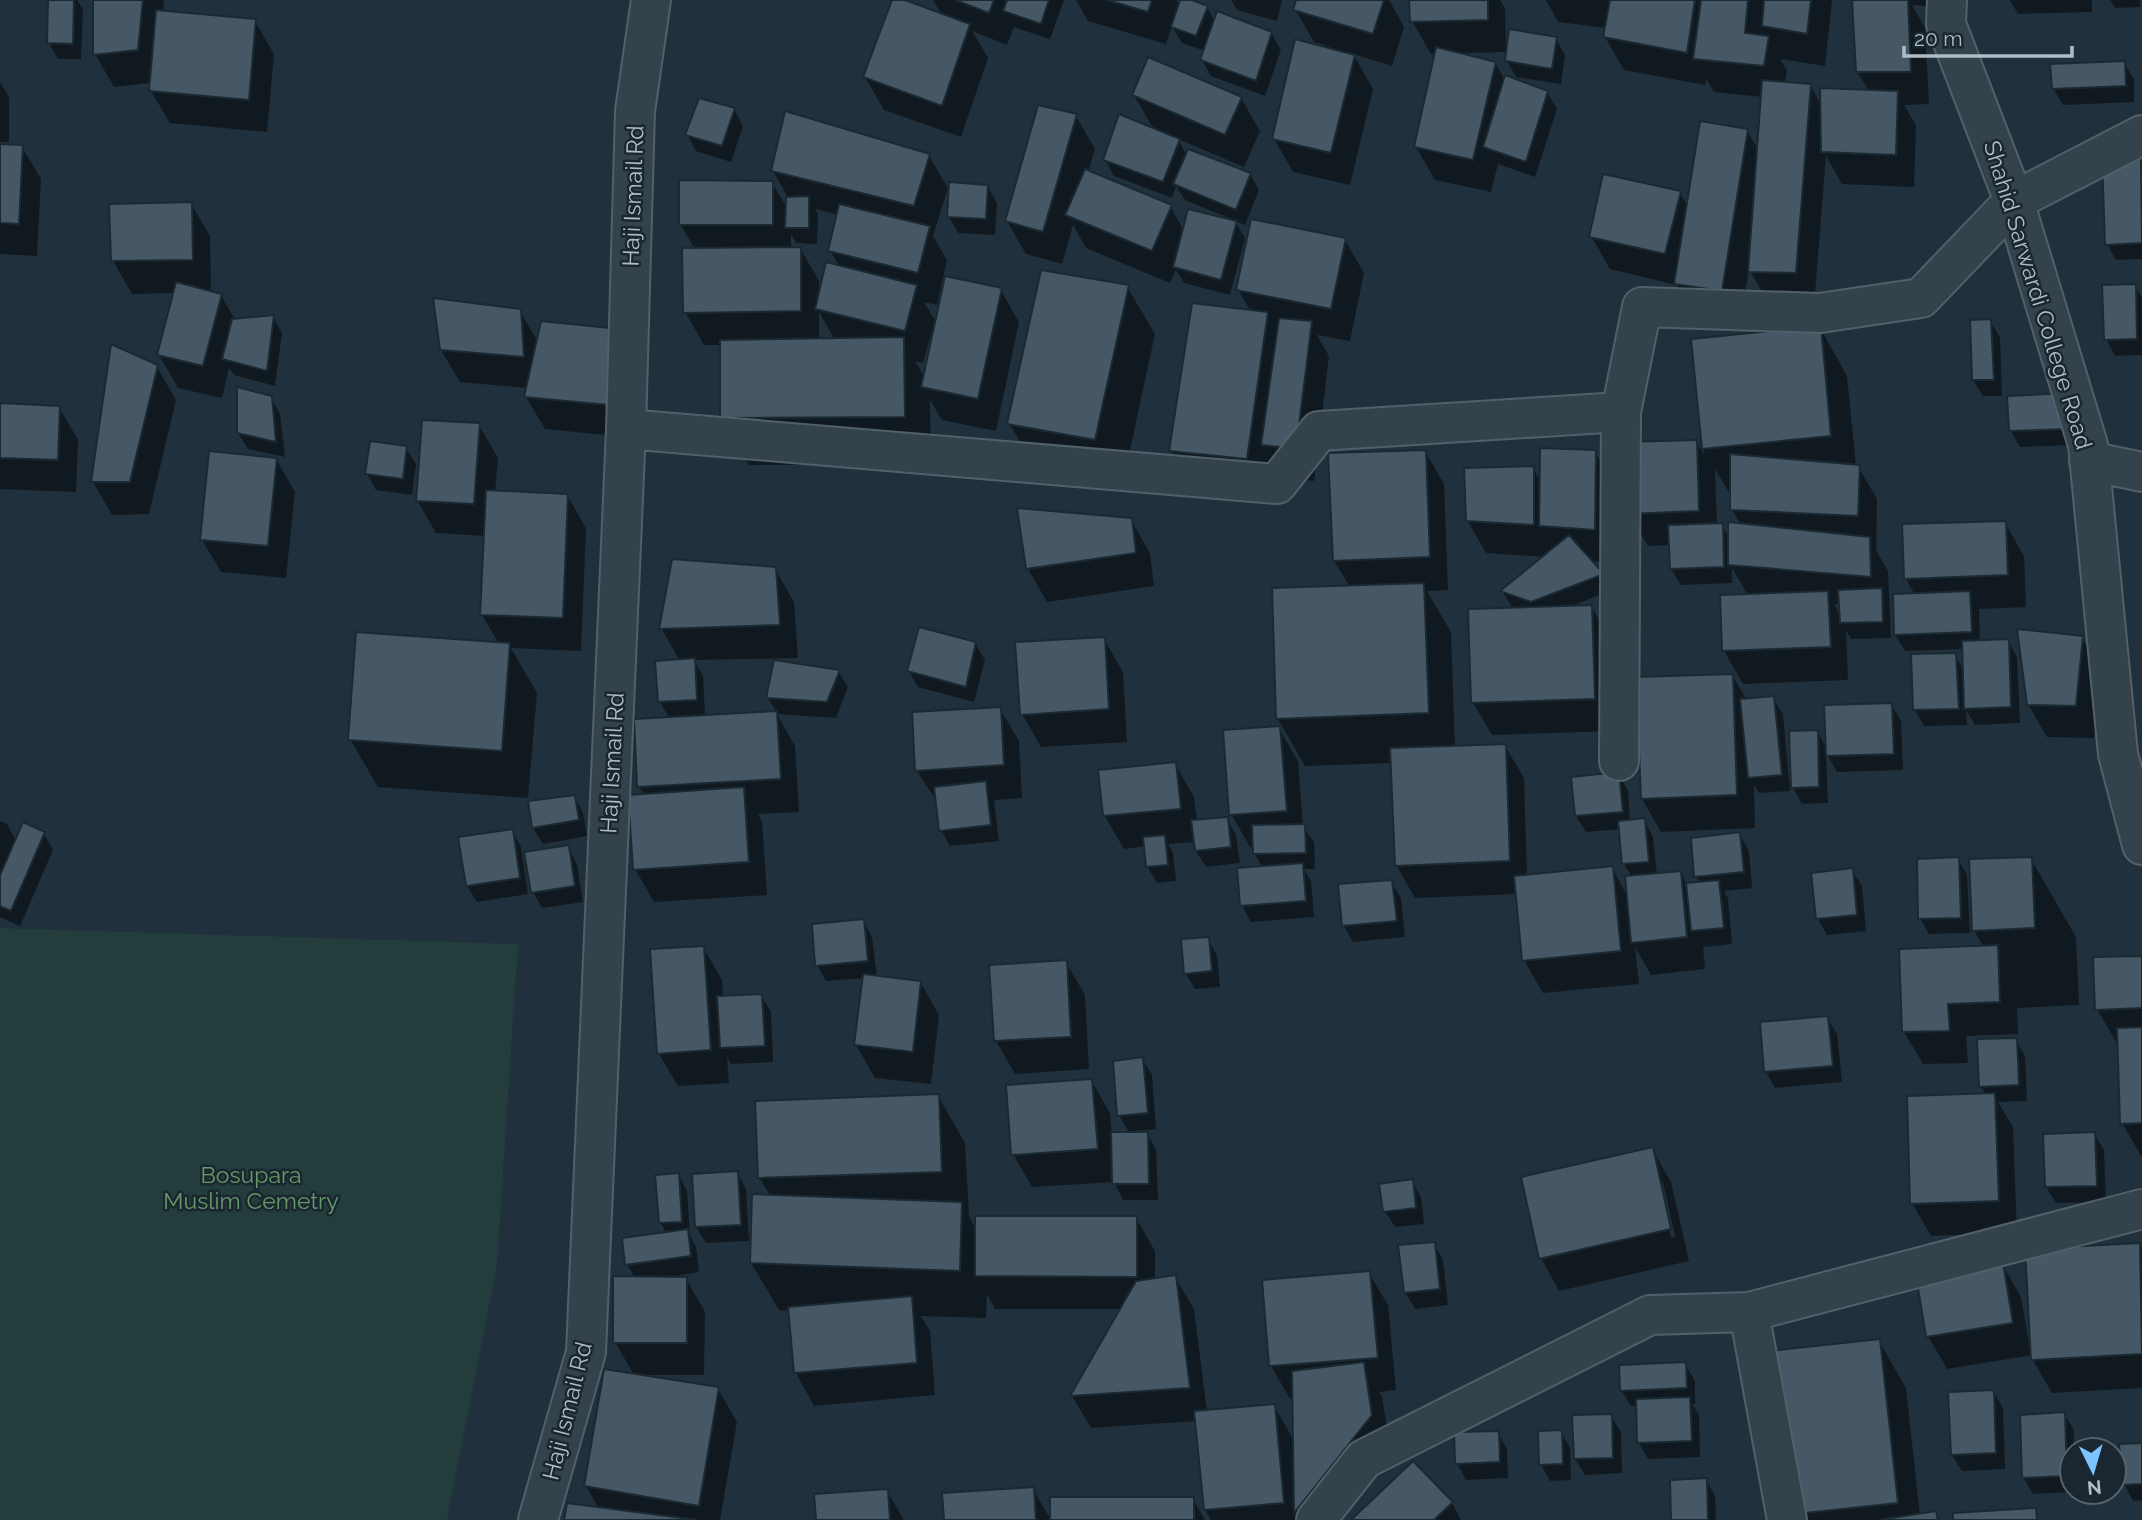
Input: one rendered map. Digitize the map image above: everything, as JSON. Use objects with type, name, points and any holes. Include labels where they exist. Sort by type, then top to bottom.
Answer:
[{"type":"street","name":"Haji Ismail Rd","points":[[538,1520],[586,1352],[626,429],[635,111],[651,0]]},
{"type":"street","name":"Shahid Sarwardi College Road","points":[[1947,0],[1947,24],[2014,201],[2088,445],[2118,754],[2142,845]]},
{"type":"street","points":[[1619,761],[1620,412],[1642,307],[1820,313],[1921,298],[2014,201],[2142,135]]},
{"type":"street","points":[[626,429],[1277,484],[1320,431],[1620,412]]},
{"type":"street","points":[[2089,461],[2142,472]]},
{"type":"street","points":[[1316,1520],[1364,1459],[1650,1315],[1749,1312],[2142,1209]]},
{"type":"street","points":[[1749,1312],[1787,1520]]},
{"type":"green space","name":"Bosupara Muslim Cemetry","points":[[0,928],[518,944],[497,1265],[447,1520],[0,1520]]},
{"type":"building","points":[[48,0],[74,0],[73,44],[47,43]]},
{"type":"building","points":[[93,0],[143,0],[138,50],[93,55]]},
{"type":"building","points":[[892,0],[905,0],[970,24],[942,106],[863,77]]},
{"type":"building","points":[[955,0],[994,0],[989,13]]},
{"type":"building","points":[[1007,0],[1049,0],[1041,24],[1003,11]]},
{"type":"building","points":[[1107,0],[1152,0],[1148,12]]},
{"type":"building","points":[[1180,0],[1192,0],[1208,6],[1196,36],[1171,27]]},
{"type":"building","points":[[1296,0],[1384,0],[1373,34],[1293,10]]},
{"type":"building","points":[[1409,0],[1488,0],[1488,20],[1410,22]]},
{"type":"building","points":[[1610,0],[1695,0],[1687,53],[1603,37]]},
{"type":"building","points":[[1701,0],[1748,0],[1745,33],[1769,36],[1764,66],[1693,59]]},
{"type":"building","points":[[1764,0],[1811,0],[1807,34],[1762,26]]},
{"type":"building","points":[[1852,0],[1908,0],[1911,72],[1856,72]]},
{"type":"building","points":[[156,10],[256,19],[249,100],[149,91]]},
{"type":"building","points":[[1217,11],[1272,32],[1256,81],[1200,60]]},
{"type":"building","points":[[1509,29],[1557,37],[1552,69],[1505,61]]},
{"type":"building","points":[[1295,39],[1355,55],[1331,153],[1272,139]]},
{"type":"building","points":[[1436,47],[1496,62],[1473,160],[1414,147]]},
{"type":"building","points":[[1148,57],[1242,97],[1225,135],[1132,95]]},
{"type":"building","points":[[2125,61],[2126,86],[2052,89],[2050,64]]},
{"type":"building","points":[[1505,75],[1548,91],[1526,162],[1483,147]]},
{"type":"building","points":[[1762,80],[1811,84],[1796,273],[1748,272]]},
{"type":"building","points":[[1820,88],[1898,91],[1896,155],[1821,152]]},
{"type":"building","points":[[699,98],[735,108],[722,146],[685,135]]},
{"type":"building","points":[[1038,105],[1077,114],[1043,232],[1005,221]]},
{"type":"building","points":[[785,111],[930,154],[914,206],[771,171]]},
{"type":"building","points":[[1119,114],[1180,139],[1163,182],[1103,160]]},
{"type":"building","points":[[1700,121],[1748,129],[1722,291],[1674,284]]},
{"type":"building","points":[[0,144],[23,145],[19,224],[0,223]]},
{"type":"building","points":[[1188,149],[1251,173],[1236,210],[1173,184]]},
{"type":"building","points":[[2141,157],[2142,243],[2105,245],[2102,158]]},
{"type":"building","points":[[1085,169],[1172,205],[1152,251],[1065,215]]},
{"type":"building","points":[[1603,174],[1681,191],[1665,254],[1589,237]]},
{"type":"building","points":[[679,180],[773,181],[773,225],[679,225]]},
{"type":"building","points":[[949,182],[988,185],[986,219],[947,217]]},
{"type":"building","points":[[809,196],[809,228],[785,228],[786,197]]},
{"type":"building","points":[[192,202],[193,260],[111,261],[109,204]]},
{"type":"building","points":[[839,204],[930,226],[918,273],[828,251]]},
{"type":"building","points":[[1188,209],[1237,221],[1221,280],[1173,267]]},
{"type":"building","points":[[1251,219],[1346,238],[1331,309],[1236,290]]},
{"type":"building","points":[[801,247],[801,311],[683,313],[682,248]]},
{"type":"building","points":[[826,262],[917,285],[905,331],[815,309]]},
{"type":"building","points":[[1041,270],[1129,285],[1095,440],[1007,424]]},
{"type":"building","points":[[945,276],[1002,288],[978,399],[921,387]]},
{"type":"building","points":[[176,282],[222,294],[203,366],[157,355]]},
{"type":"building","points":[[2136,284],[2137,339],[2104,340],[2102,285]]},
{"type":"building","points":[[433,298],[521,309],[524,357],[440,350]]},
{"type":"building","points":[[1192,303],[1268,312],[1247,459],[1169,451]]},
{"type":"building","points":[[274,315],[267,371],[222,359],[232,319]]},
{"type":"building","points":[[1279,318],[1312,321],[1296,449],[1261,445]]},
{"type":"building","points":[[1991,319],[1994,380],[1972,380],[1970,320]]},
{"type":"building","points":[[541,321],[620,329],[619,406],[524,397]]},
{"type":"building","points":[[1821,326],[1831,436],[1702,449],[1691,339]]},
{"type":"building","points":[[904,337],[905,417],[720,418],[720,340]]},
{"type":"building","points":[[111,344],[158,365],[130,482],[91,482]]},
{"type":"building","points":[[237,387],[272,396],[276,442],[237,433]]},
{"type":"building","points":[[2066,393],[2067,429],[2009,431],[2007,396]]},
{"type":"building","points":[[0,403],[60,406],[58,460],[0,458]]},
{"type":"building","points":[[422,420],[480,423],[474,504],[416,501]]},
{"type":"building","points":[[1697,440],[1699,511],[1627,514],[1624,442]]},
{"type":"building","points":[[370,441],[407,446],[403,479],[365,474]]},
{"type":"building","points":[[1540,448],[1596,450],[1595,530],[1539,526]]},
{"type":"building","points":[[1426,450],[1430,557],[1333,561],[1328,453]]},
{"type":"building","points":[[209,451],[277,458],[268,546],[200,540]]},
{"type":"building","points":[[1730,454],[1860,465],[1858,516],[1730,510]]},
{"type":"building","points":[[1534,466],[1534,525],[1466,521],[1464,468]]},
{"type":"building","points":[[486,490],[568,494],[563,618],[480,615]]},
{"type":"building","points":[[1017,508],[1132,518],[1136,553],[1026,569]]},
{"type":"building","points":[[2006,521],[2008,575],[1904,579],[1902,524]]},
{"type":"building","points":[[1728,522],[1870,537],[1871,577],[1728,565]]},
{"type":"building","points":[[1723,523],[1724,567],[1670,569],[1668,525]]},
{"type":"building","points":[[1569,535],[1604,574],[1531,602],[1500,591]]},
{"type":"building","points":[[672,559],[776,567],[780,625],[659,629]]},
{"type":"building","points":[[1424,583],[1429,713],[1276,719],[1272,588]]},
{"type":"building","points":[[1882,588],[1883,622],[1840,623],[1838,590]]},
{"type":"building","points":[[1828,591],[1831,647],[1722,651],[1720,595]]},
{"type":"building","points":[[1970,591],[1972,632],[1894,635],[1893,594]]},
{"type":"building","points":[[1592,605],[1595,699],[1471,703],[1468,609]]},
{"type":"building","points":[[919,627],[976,642],[966,687],[907,671]]},
{"type":"building","points":[[2017,629],[2083,636],[2076,706],[2027,705]]},
{"type":"building","points":[[356,632],[510,643],[502,751],[348,740]]},
{"type":"building","points":[[1105,637],[1109,709],[1020,715],[1015,642]]},
{"type":"building","points":[[2009,639],[2011,707],[1964,709],[1962,641]]},
{"type":"building","points":[[1956,653],[1959,709],[1913,710],[1911,654]]},
{"type":"building","points":[[695,658],[697,700],[658,702],[655,661]]},
{"type":"building","points":[[774,660],[840,670],[827,702],[766,698]]},
{"type":"building","points":[[1733,674],[1737,795],[1641,799],[1636,677]]},
{"type":"building","points":[[1774,696],[1782,775],[1748,778],[1740,699]]},
{"type":"building","points":[[1892,703],[1894,754],[1826,756],[1824,705]]},
{"type":"building","points":[[1001,707],[1004,765],[915,771],[912,712]]},
{"type":"building","points":[[777,711],[781,779],[637,787],[634,719]]},
{"type":"building","points":[[1280,726],[1287,811],[1229,815],[1223,730]]},
{"type":"building","points":[[1818,730],[1819,787],[1791,788],[1789,731]]},
{"type":"building","points":[[1506,744],[1510,861],[1395,866],[1390,748]]},
{"type":"building","points":[[1176,762],[1181,809],[1103,816],[1098,770]]},
{"type":"building","points":[[1619,772],[1623,812],[1575,816],[1571,777]]},
{"type":"building","points":[[986,781],[991,825],[939,831],[934,787]]},
{"type":"building","points":[[744,787],[749,862],[633,870],[628,795]]},
{"type":"building","points":[[575,795],[579,820],[532,828],[528,801]]},
{"type":"building","points":[[1228,817],[1231,847],[1195,851],[1191,820]]},
{"type":"building","points":[[1645,818],[1649,862],[1622,864],[1618,821]]},
{"type":"building","points":[[23,822],[45,832],[11,911],[0,906],[0,875]]},
{"type":"building","points":[[1305,824],[1306,853],[1253,854],[1252,825]]},
{"type":"building","points":[[513,829],[520,878],[466,886],[458,837]]},
{"type":"building","points":[[1740,832],[1744,872],[1694,877],[1691,838]]},
{"type":"building","points":[[1165,835],[1168,865],[1146,867],[1143,837]]},
{"type":"building","points":[[569,845],[575,886],[531,893],[524,852]]},
{"type":"building","points":[[1959,857],[1961,918],[1918,919],[1917,859]]},
{"type":"building","points":[[2032,857],[2035,928],[1972,931],[1969,859]]},
{"type":"building","points":[[1303,863],[1306,901],[1240,906],[1237,868]]},
{"type":"building","points":[[1613,866],[1621,951],[1522,961],[1514,876]]},
{"type":"building","points":[[1853,868],[1857,915],[1816,919],[1811,873]]},
{"type":"building","points":[[1681,871],[1687,937],[1631,943],[1625,876]]},
{"type":"building","points":[[1392,880],[1397,921],[1342,926],[1338,884]]},
{"type":"building","points":[[1719,880],[1724,928],[1691,931],[1686,883]]},
{"type":"building","points":[[864,919],[868,961],[815,966],[812,924]]},
{"type":"building","points":[[1209,937],[1212,971],[1184,974],[1181,939]]},
{"type":"building","points":[[1998,945],[2000,1002],[1948,1004],[1950,1031],[1902,1032],[1899,949]]},
{"type":"building","points":[[704,946],[711,1050],[657,1054],[650,949]]},
{"type":"building","points":[[2142,956],[2142,1008],[2095,1010],[2093,957]]},
{"type":"building","points":[[1067,960],[1071,1037],[994,1041],[989,965]]},
{"type":"building","points":[[863,974],[921,981],[913,1052],[854,1045]]},
{"type":"building","points":[[762,994],[765,1046],[720,1048],[717,996]]},
{"type":"building","points":[[1828,1016],[1833,1066],[1764,1072],[1760,1022]]},
{"type":"building","points":[[2142,1027],[2142,1123],[2120,1124],[2117,1028]]},
{"type":"building","points":[[2017,1038],[2019,1085],[1979,1087],[1977,1039]]},
{"type":"building","points":[[1143,1057],[1148,1113],[1117,1116],[1113,1061]]},
{"type":"building","points":[[1092,1079],[1098,1149],[1011,1155],[1006,1085]]},
{"type":"building","points":[[1995,1093],[1999,1201],[1910,1204],[1907,1096]]},
{"type":"building","points":[[939,1094],[942,1172],[758,1178],[755,1101]]},
{"type":"building","points":[[1111,1132],[1148,1132],[1149,1184],[1112,1184]]},
{"type":"building","points":[[2095,1132],[2097,1186],[2045,1187],[2043,1134]]},
{"type":"building","points":[[1653,1147],[1671,1229],[1539,1259],[1521,1177]]},
{"type":"building","points":[[738,1171],[741,1225],[695,1227],[692,1174]]},
{"type":"building","points":[[679,1173],[682,1222],[659,1223],[655,1175]]},
{"type":"building","points":[[1413,1179],[1416,1208],[1383,1212],[1379,1184]]},
{"type":"building","points":[[752,1194],[962,1202],[960,1271],[750,1263]]},
{"type":"building","points":[[975,1216],[1137,1216],[1137,1277],[975,1276]]},
{"type":"building","points":[[688,1229],[691,1256],[625,1265],[622,1238]]},
{"type":"building","points":[[1435,1242],[1440,1289],[1404,1293],[1398,1245]]},
{"type":"building","points":[[2140,1243],[2142,1354],[2031,1360],[2025,1249]]},
{"type":"building","points":[[2003,1262],[2013,1323],[1926,1337],[1916,1276]]},
{"type":"building","points":[[1370,1271],[1378,1358],[1269,1366],[1262,1280]]},
{"type":"building","points":[[1176,1275],[1190,1388],[1070,1396],[1136,1281]]},
{"type":"building","points":[[613,1276],[687,1277],[687,1343],[613,1343]]},
{"type":"building","points":[[912,1296],[917,1363],[794,1373],[788,1307]]},
{"type":"building","points":[[1880,1339],[1898,1503],[1786,1515],[1768,1351]]},
{"type":"building","points":[[1364,1362],[1372,1415],[1294,1513],[1292,1371]]},
{"type":"building","points":[[1686,1362],[1687,1388],[1620,1391],[1619,1365]]},
{"type":"building","points":[[604,1369],[719,1387],[699,1506],[584,1486]]},
{"type":"building","points":[[1994,1390],[1996,1453],[1951,1455],[1948,1392]]},
{"type":"building","points":[[1690,1397],[1692,1441],[1637,1443],[1636,1399]]},
{"type":"building","points":[[1275,1404],[1284,1503],[1204,1510],[1194,1411]]},
{"type":"building","points":[[2065,1412],[2066,1436],[2058,1436],[2058,1476],[2022,1478],[2020,1415]]},
{"type":"building","points":[[1612,1414],[1613,1458],[1574,1459],[1572,1415]]},
{"type":"building","points":[[1562,1430],[1563,1464],[1539,1465],[1538,1431]]},
{"type":"building","points":[[1499,1431],[1500,1462],[1455,1464],[1454,1432]]},
{"type":"building","points":[[2142,1443],[2142,1484],[2128,1485],[2128,1444]]},
{"type":"building","points":[[1413,1461],[1453,1502],[1434,1520],[1351,1520]]},
{"type":"building","points":[[1707,1478],[1708,1520],[1671,1520],[1670,1480]]},
{"type":"building","points":[[1034,1487],[1036,1520],[944,1520],[942,1493]]},
{"type":"building","points":[[888,1489],[890,1520],[816,1520],[814,1494]]},
{"type":"building","points":[[1050,1497],[1194,1497],[1194,1520],[1050,1520]]},
{"type":"building","points":[[567,1503],[697,1520],[564,1520]]},
{"type":"building","points":[[2036,1508],[2037,1520],[1953,1520],[1953,1513]]},
{"type":"building","points":[[1936,1511],[1938,1520],[1879,1520]]}]
